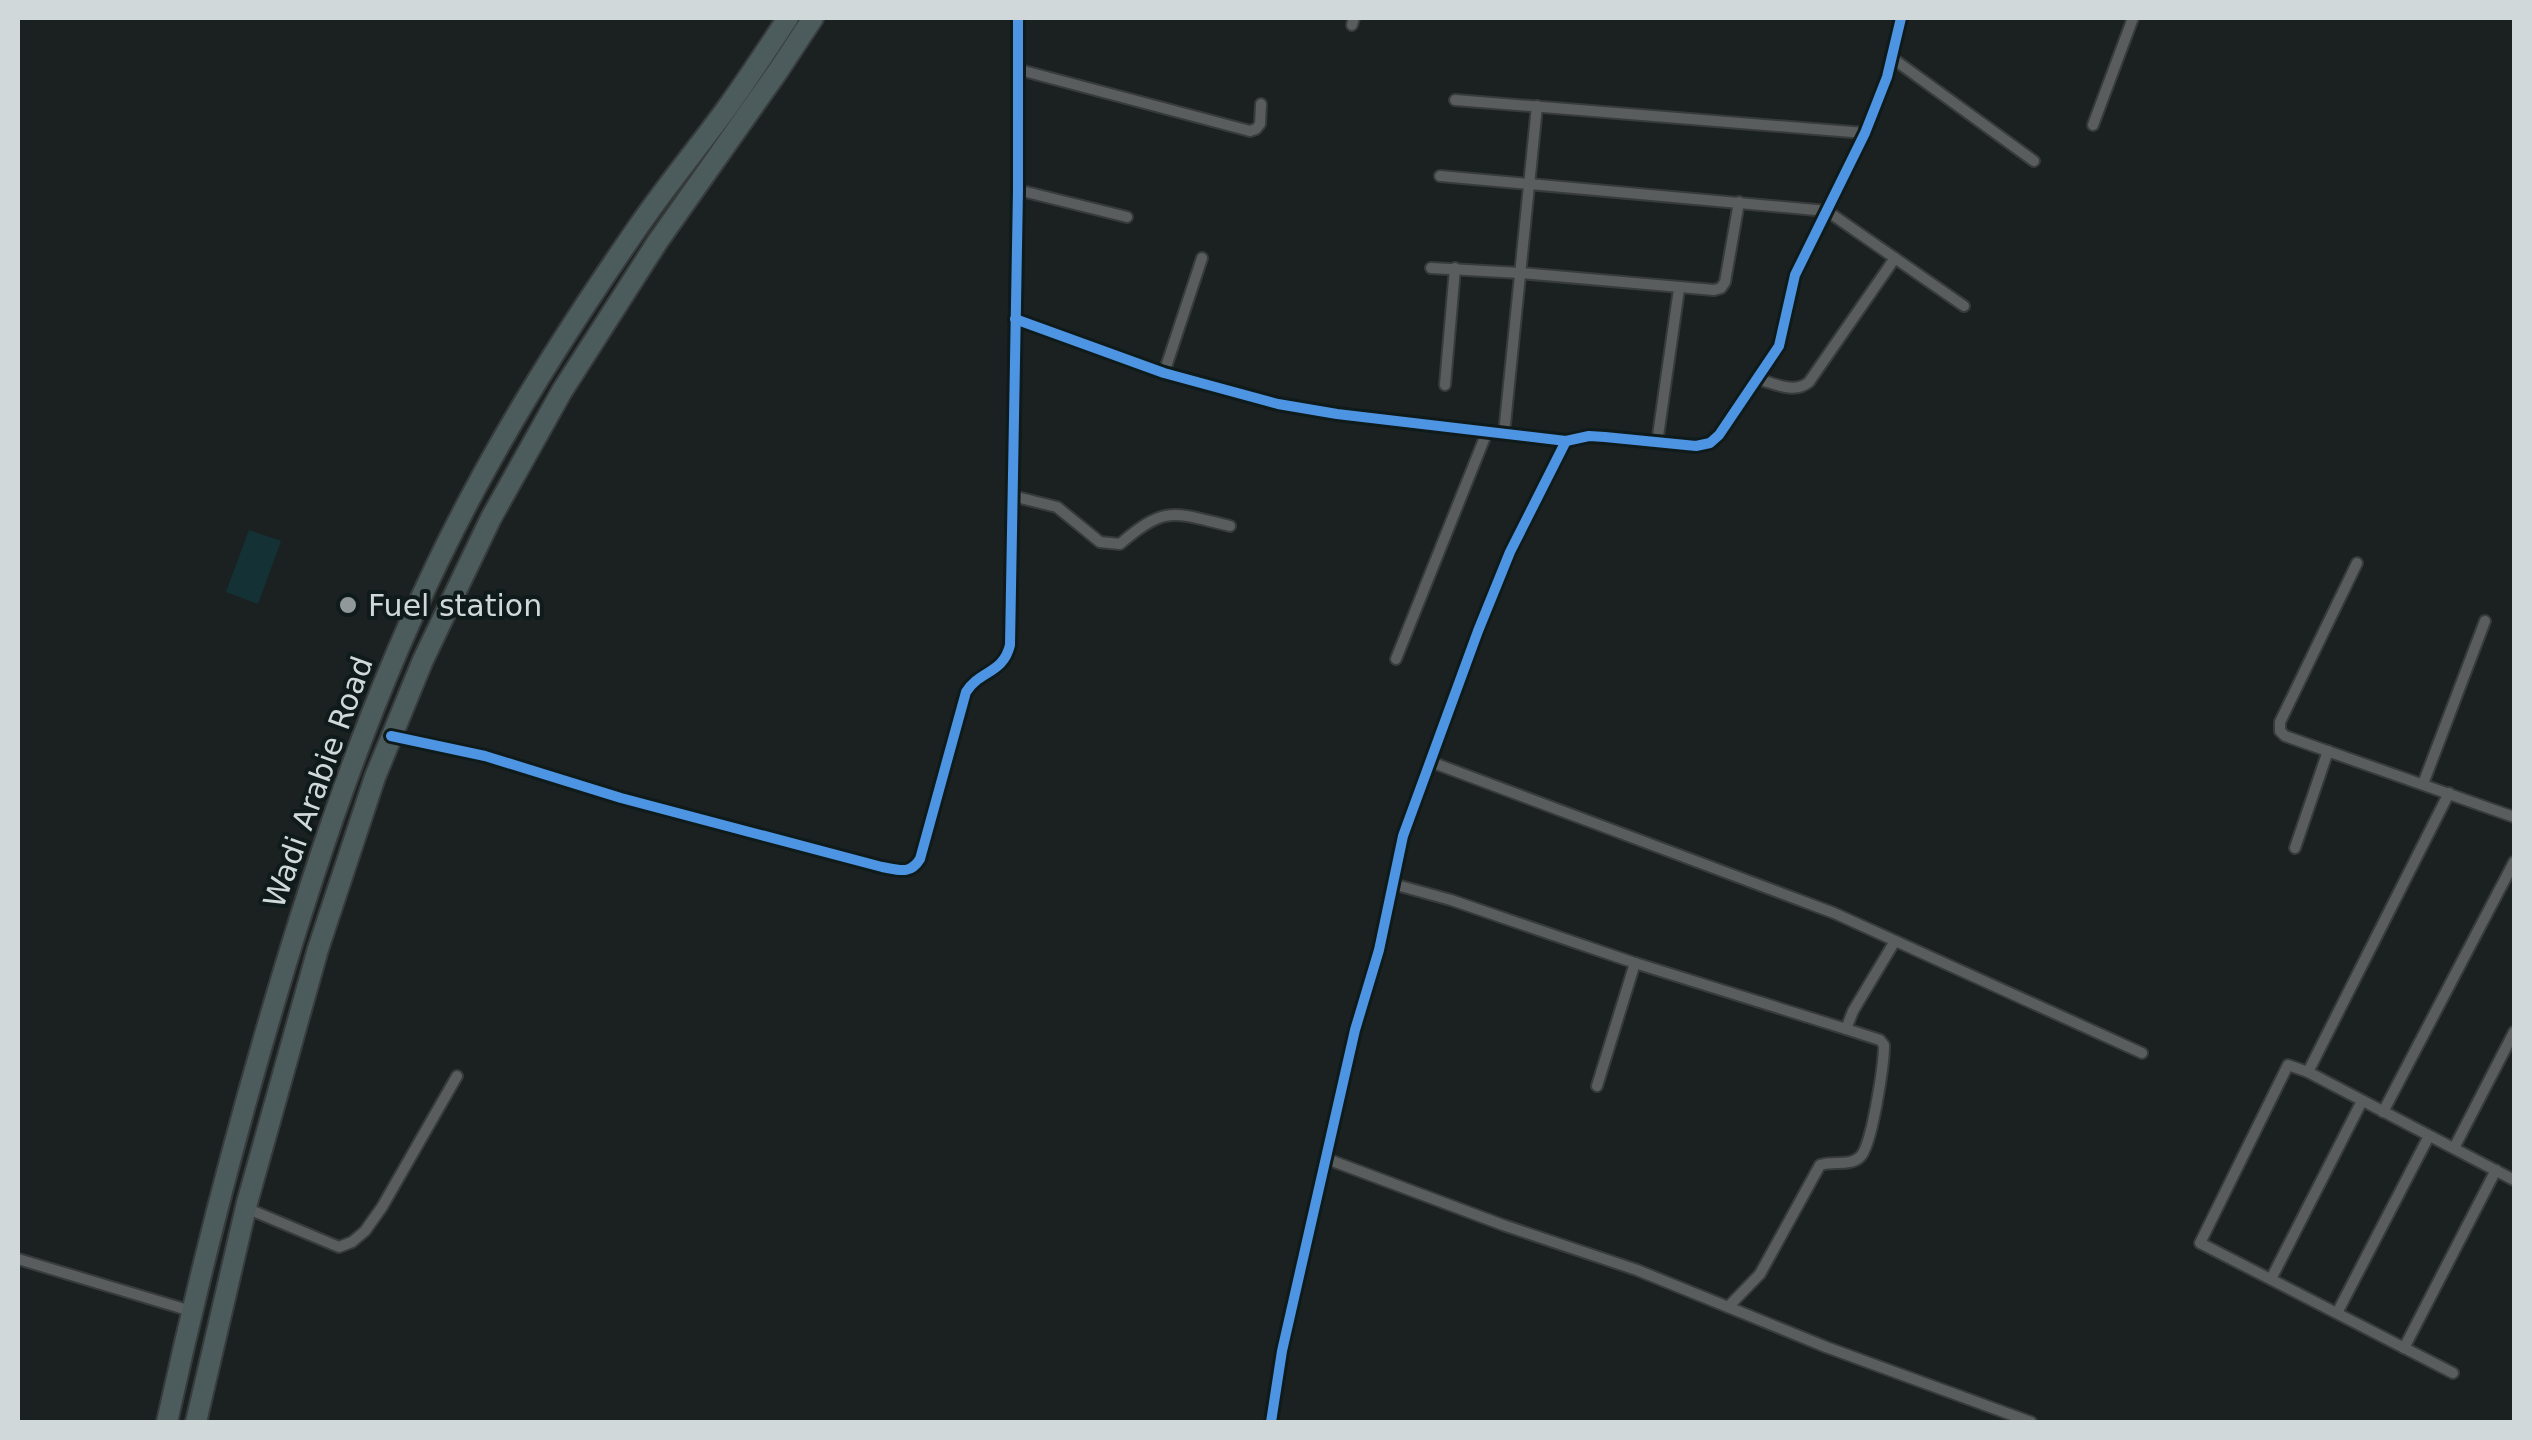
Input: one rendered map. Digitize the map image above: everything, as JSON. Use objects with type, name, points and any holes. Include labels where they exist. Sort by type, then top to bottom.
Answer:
[{"type":"highway","name":"Wadi Arabie Road","points":[[167,1422],[240,1122],[311,878],[358,743],[442,551],[565,336],[640,223],[788,18]]},
{"type":"highway","name":"Wadi Arabie Road","points":[[196,1422],[246,1208],[318,950],[390,736],[458,585],[538,430],[658,240],[813,18]]},
{"type":"street","points":[[390,736],[485,756],[621,798],[905,872],[915,867],[966,692],[974,682],[999,667],[1007,658],[1010,645],[1018,18]]},
{"type":"street","points":[[1014,319],[1164,372],[1278,404],[1566,441],[1605,436],[1696,446],[1710,443],[1779,346],[1795,275],[1865,133],[1892,58],[1901,18]]},
{"type":"street","points":[[2093,125],[2133,18]]},
{"type":"street","points":[[1892,58],[2034,161]]},
{"type":"street","points":[[1020,70],[1250,131],[1260,124],[1261,104]]},
{"type":"street","points":[[1454,100],[1865,133]]},
{"type":"street","points":[[1504,434],[1536,106]]},
{"type":"street","points":[[1440,176],[1827,210],[1964,306]]},
{"type":"street","points":[[1018,190],[1127,217]]},
{"type":"street","points":[[1431,268],[1714,290],[1725,282],[1738,202]]},
{"type":"street","points":[[1164,372],[1202,258]]},
{"type":"street","points":[[1758,379],[1796,388],[1810,382],[1895,258]]},
{"type":"street","points":[[1445,385],[1455,268]]},
{"type":"street","points":[[1657,443],[1679,289]]},
{"type":"street","points":[[1396,659],[1487,432]]},
{"type":"street","points":[[1271,1422],[1282,1351],[1403,836],[1510,552],[1566,441]]},
{"type":"street","points":[[1012,496],[1058,507],[1100,542],[1120,544],[1156,516],[1180,514],[1230,526]]},
{"type":"street","points":[[2357,563],[2280,722],[2280,731],[2328,752],[2514,816]]},
{"type":"street","points":[[2423,784],[2485,621]]},
{"type":"street","points":[[2295,848],[2328,752]]},
{"type":"street","points":[[1431,762],[1834,913],[2142,1054]]},
{"type":"street","points":[[2308,1072],[2449,794]]},
{"type":"street","points":[[2383,1112],[2514,862]]},
{"type":"street","points":[[1393,884],[1880,1040],[1884,1045],[1864,1153],[1854,1161],[1820,1165],[1760,1274],[1728,1307]]},
{"type":"street","points":[[1846,1029],[1852,1011],[1895,941]]},
{"type":"street","points":[[1597,1086],[1635,963]]},
{"type":"street","points":[[2454,1148],[2514,1032]]},
{"type":"street","points":[[2453,1373],[2200,1243],[2288,1065],[2514,1180]]},
{"type":"street","points":[[246,1208],[339,1247],[352,1242],[382,1207],[457,1076]]},
{"type":"street","points":[[2270,1279],[2362,1101]]},
{"type":"street","points":[[2337,1313],[2429,1136]]},
{"type":"street","points":[[1327,1159],[1637,1270],[1826,1347],[2031,1422]]},
{"type":"street","points":[[2404,1348],[2496,1170]]},
{"type":"street","points":[[18,1260],[191,1311]]},
{"type":"shaded area","points":[[249,530],[281,541],[258,604],[226,592]]},
{"type":"cycle path","points":[[391,736],[485,756],[621,798],[882,867],[904,870],[916,864],[966,692],[997,667],[1010,645],[1018,18]]},
{"type":"cycle path","points":[[1015,319],[1164,373],[1278,404],[1566,441],[1589,436],[1696,446],[1710,443],[1779,346],[1795,275],[1865,133],[1887,77],[1901,18]]},
{"type":"cycle path","points":[[1271,1422],[1282,1351],[1403,836],[1510,552],[1566,441]]},
{"type":"place","name":"Fuel station","points":[[348,605]]}]
